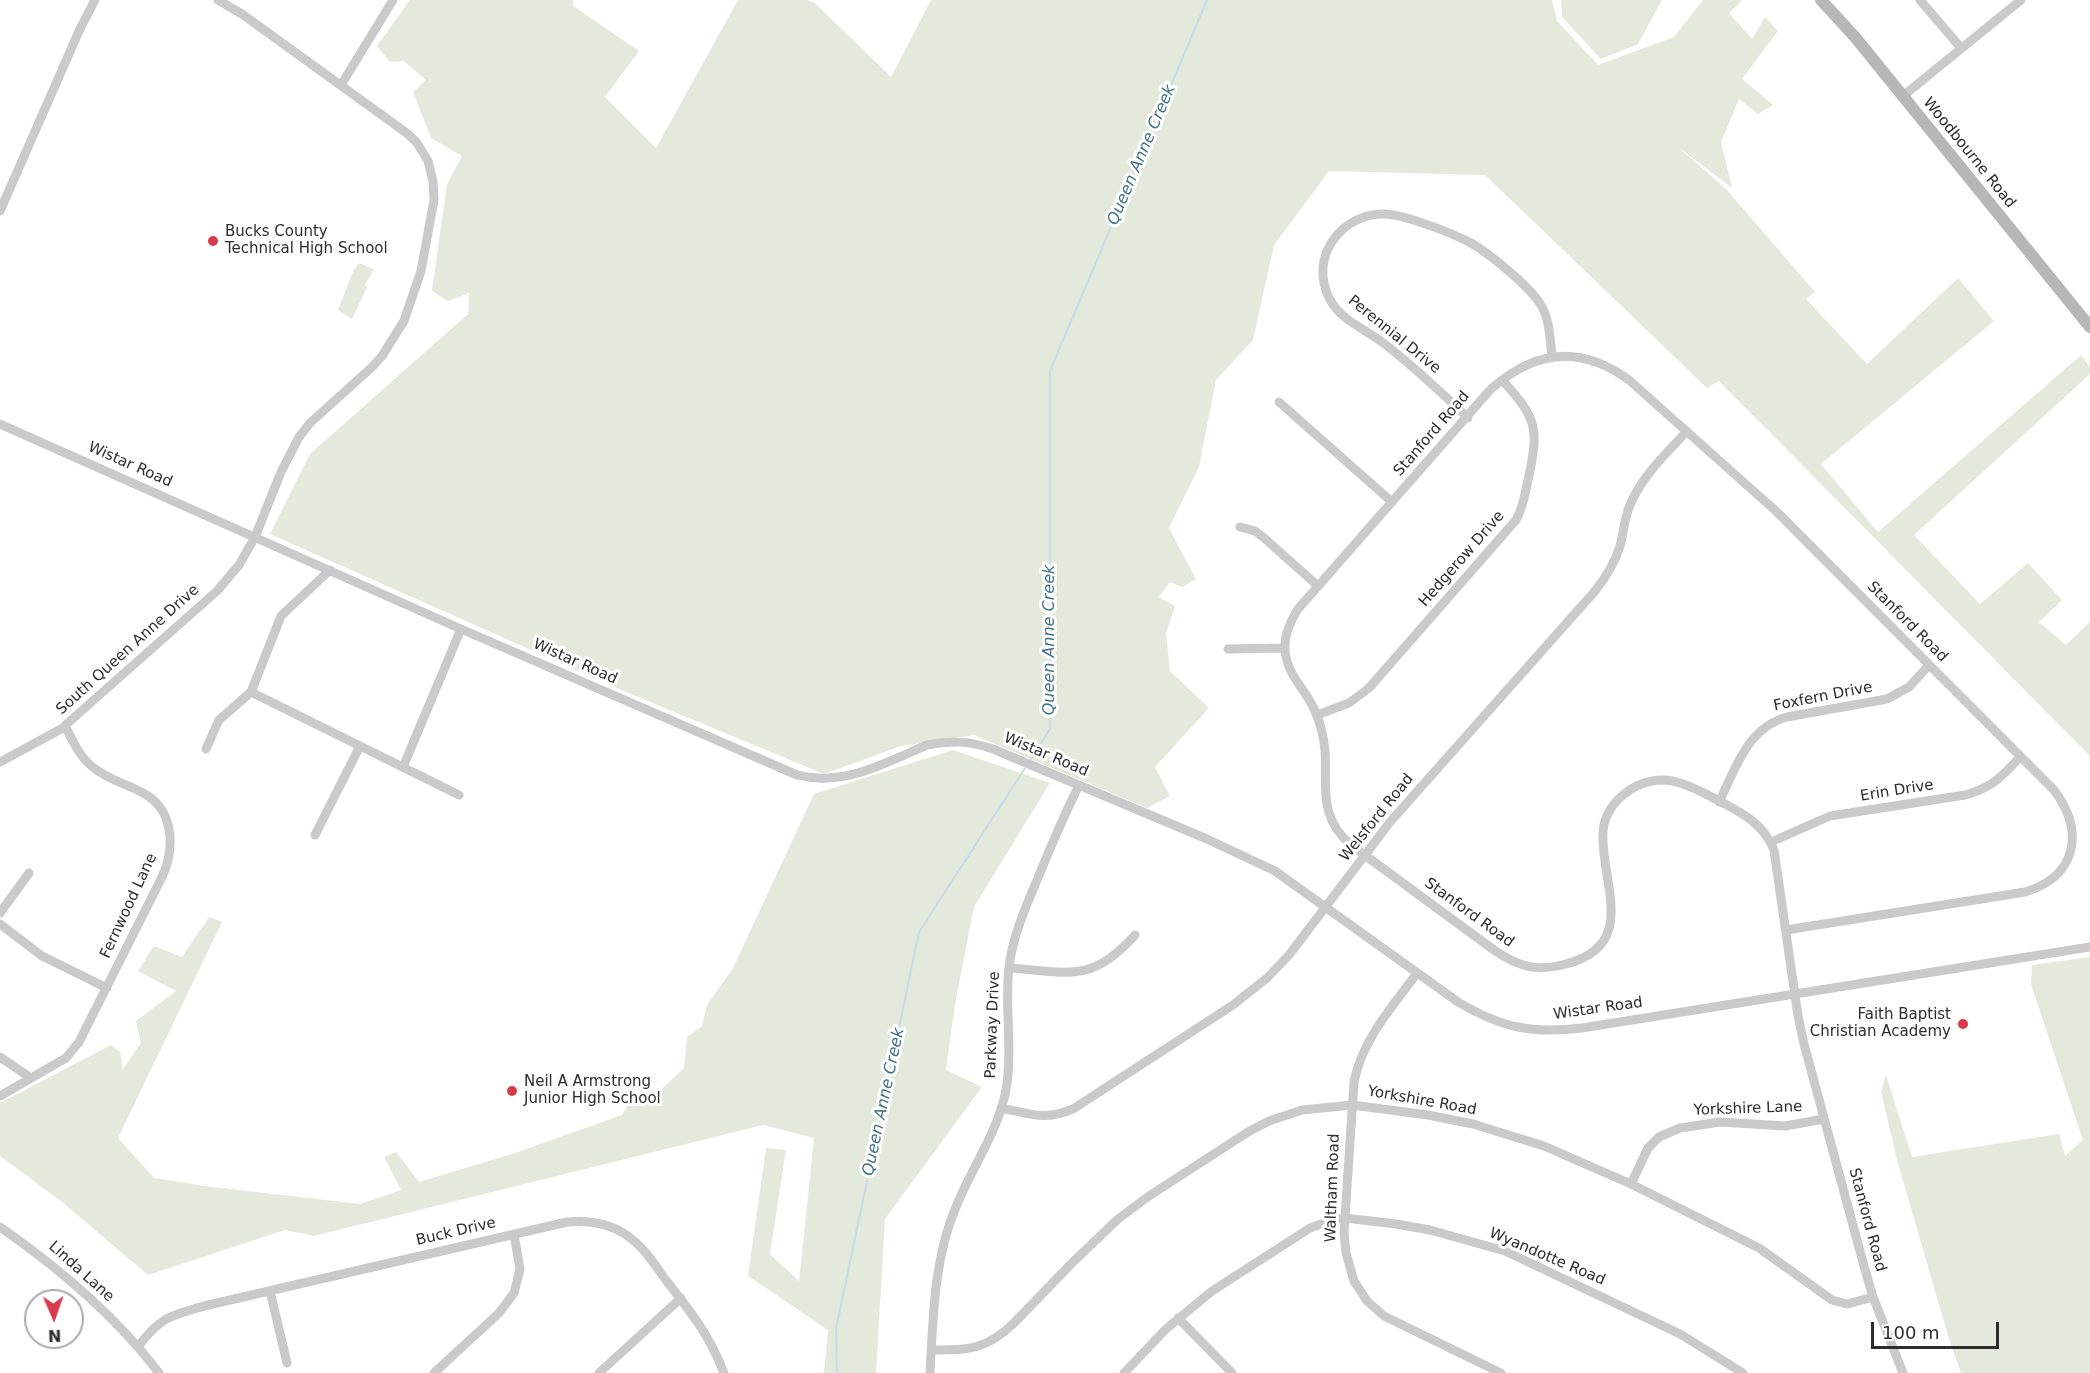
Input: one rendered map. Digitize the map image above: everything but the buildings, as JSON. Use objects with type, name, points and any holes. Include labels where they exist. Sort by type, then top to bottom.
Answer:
[{"type":"main road","name":"Woodbourne Road","points":[[1821,0],[1855,37],[2090,327]]},
{"type":"street","points":[[0,212],[80,29],[96,0]]},
{"type":"street","name":"South Queen Anne Drive","points":[[0,762],[65,726],[217,591],[239,565],[255,537],[281,472],[299,437],[310,423],[382,356],[404,321],[421,271],[434,200],[433,181],[428,161],[417,143],[341,85],[242,14],[218,0]]},
{"type":"street","points":[[341,85],[393,0]]},
{"type":"street","points":[[1920,0],[1961,48]]},
{"type":"street","points":[[1903,96],[2021,0]]},
{"type":"street","name":"Perennial Drive","points":[[1468,418],[1387,346],[1345,317],[1333,305],[1324,281],[1324,264],[1330,246],[1345,227],[1367,216],[1385,214],[1398,216],[1462,239],[1482,250],[1529,291],[1542,307],[1549,328],[1552,356]]},
{"type":"street","name":"Stanford Road","points":[[1786,930],[2025,892],[2038,888],[2055,877],[2063,867],[2070,851],[2073,835],[2069,814],[2054,790],[1777,512],[1616,370],[1589,359],[1552,356],[1517,369],[1502,380],[1392,502],[1298,609],[1289,623],[1285,637],[1287,661],[1293,677],[1317,715],[1324,746],[1325,796],[1329,817],[1344,840],[1510,961],[1530,968],[1564,965],[1577,961],[1596,948],[1609,928],[1612,905],[1603,834],[1606,819],[1618,799],[1635,787],[1663,780],[1683,784],[1758,824],[1771,842],[1776,861],[1795,995],[1804,1044],[1874,1297],[1903,1373]]},
{"type":"street","name":"Hedgerow Drive","points":[[1317,715],[1348,703],[1369,688],[1519,515],[1533,457],[1534,429],[1527,409],[1502,380]]},
{"type":"street","points":[[1279,402],[1392,502]]},
{"type":"street","name":"Wistar Road","points":[[0,424],[764,762],[809,778],[835,779],[849,776],[927,745],[963,741],[979,744],[1254,860],[1275,871],[1478,1014],[1510,1025],[1540,1031],[1582,1028],[2090,947]]},
{"type":"street","name":"Welsford Road","points":[[1001,1108],[1050,1116],[1073,1108],[1249,993],[1267,978],[1289,955],[1390,822],[1595,591],[1612,565],[1620,546],[1624,521],[1635,494],[1687,431]]},
{"type":"street","points":[[1240,527],[1256,531],[1318,586]]},
{"type":"street","points":[[206,749],[219,720],[251,692],[281,616],[330,570]]},
{"type":"street","points":[[403,767],[461,629]]},
{"type":"street","points":[[1228,649],[1285,648]]},
{"type":"street","name":"Foxfern Drive","points":[[1719,802],[1747,746],[1761,729],[1771,722],[1895,697],[1909,687],[1929,665]]},
{"type":"street","points":[[251,692],[459,795]]},
{"type":"street","name":"Fernwood Lane","points":[[0,1096],[52,1067],[71,1053],[79,1042],[167,866],[170,855],[170,835],[161,811],[153,800],[92,767],[75,746],[65,726]]},
{"type":"street","points":[[315,835],[360,746]]},
{"type":"street","name":"Erin Drive","points":[[1771,842],[1830,816],[1982,791],[2004,775],[2020,757]]},
{"type":"street","name":"Parkway Drive","points":[[930,1373],[937,1282],[945,1241],[955,1209],[984,1151],[1001,1108],[1009,1066],[1009,968],[1016,934],[1079,785]]},
{"type":"street","points":[[0,913],[29,873]]},
{"type":"street","points":[[0,924],[42,956],[107,988]]},
{"type":"street","points":[[1009,968],[1067,972],[1091,969],[1109,960],[1135,935]]},
{"type":"street","name":"Waltham Road","points":[[1417,973],[1375,1031],[1357,1068],[1352,1105],[1345,1218],[1349,1268],[1354,1281],[1367,1301],[1384,1316],[1501,1373]]},
{"type":"street","points":[[0,1057],[31,1078]]},
{"type":"street","name":"Yorkshire Road","points":[[931,1350],[962,1350],[988,1344],[1002,1335],[1118,1219],[1149,1196],[1248,1132],[1269,1121],[1296,1111],[1323,1106],[1352,1105],[1428,1115],[1473,1124],[1521,1138],[1570,1156],[1631,1184],[1759,1248],[1832,1300],[1846,1304],[1874,1297]]},
{"type":"street","name":"Yorkshire Lane","points":[[1631,1184],[1648,1148],[1659,1137],[1673,1130],[1720,1122],[1785,1126],[1824,1119]]},
{"type":"street","name":"Wyandotte Road","points":[[1124,1373],[1178,1318],[1212,1291],[1320,1223],[1345,1218],[1430,1230],[1504,1251],[1680,1334],[1743,1373]]},
{"type":"street","name":"Buck Drive","points":[[138,1347],[156,1325],[176,1314],[514,1234],[580,1221],[610,1227],[625,1234],[642,1249],[681,1298],[711,1341],[724,1373]]},
{"type":"street","name":"Linda Lane","points":[[0,1227],[62,1273],[138,1347],[159,1373]]},
{"type":"street","points":[[434,1373],[499,1313],[514,1293],[520,1269],[514,1234]]},
{"type":"street","points":[[270,1291],[286,1363]]},
{"type":"street","points":[[599,1373],[681,1298]]},
{"type":"street","points":[[1178,1318],[1232,1373]]},
{"type":"shaded area","points":[[410,0],[573,0],[573,6],[639,51],[605,97],[656,148],[738,0],[807,0],[815,3],[891,77],[931,0],[1552,0],[1557,21],[1598,65],[1674,37],[1703,0],[1742,0],[1729,13],[1752,39],[1765,17],[1778,31],[1742,79],[1773,105],[1758,114],[1739,99],[1721,142],[1732,188],[1678,147],[1726,189],[1815,292],[1806,299],[1867,364],[1958,278],[1994,321],[1821,464],[1878,532],[2081,355],[2090,367],[2090,374],[1914,535],[1980,604],[2028,563],[2062,600],[2039,622],[2066,645],[2090,622],[2090,756],[1719,381],[1707,388],[1485,175],[1329,171],[1274,245],[1253,340],[1216,380],[1199,467],[1169,528],[1196,579],[1182,587],[1170,582],[1159,597],[1175,606],[1166,633],[1170,671],[1209,708],[1155,767],[1170,796],[1147,808],[974,735],[901,746],[824,774],[619,689],[270,534],[310,454],[468,314],[469,293],[448,301],[432,291],[447,184],[462,156],[431,138],[413,92],[426,80],[404,61],[390,62],[377,46]]},
{"type":"shaded area","points":[[1561,0],[1662,0],[1638,44],[1601,59],[1562,17]]},
{"type":"shaded area","points":[[359,263],[374,269],[352,319],[338,310],[354,269]]},
{"type":"shaded area","points":[[953,750],[1050,783],[974,907],[955,1004],[946,1070],[982,1087],[885,1219],[876,1373],[824,1373],[828,1330],[748,1276],[766,1148],[786,1150],[770,1254],[799,1281],[814,1138],[763,1125],[314,1236],[285,1230],[148,1275],[62,1202],[0,1156],[0,1103],[111,1045],[120,1052],[123,1069],[141,1043],[136,1021],[176,991],[138,971],[154,946],[182,957],[209,917],[222,922],[118,1138],[154,1178],[360,1204],[401,1190],[384,1157],[396,1152],[419,1182],[512,1154],[622,1115],[632,1098],[652,1098],[684,1068],[687,1037],[702,1026],[707,1005],[733,968],[814,794]]},
{"type":"shaded area","points":[[2090,957],[2090,1373],[1961,1373],[1897,1160],[1881,1092],[1886,1075],[1912,1157],[2059,1134],[2065,1156],[2083,1140],[2031,984],[2032,965]]},
{"type":"waterway","name":"Queen Anne Creek","points":[[1030,760],[1050,729],[1050,371],[1207,0]]},
{"type":"waterway","name":"Queen Anne Creek","points":[[837,1373],[836,1329],[919,932],[1027,765]]},
{"type":"place","name":"Bucks County Technical High School","points":[[213,241]]},
{"type":"place","name":"Faith Baptist Christian Academy","points":[[1963,1024]]},
{"type":"place","name":"Neil A Armstrong Junior High School","points":[[512,1091]]}]
